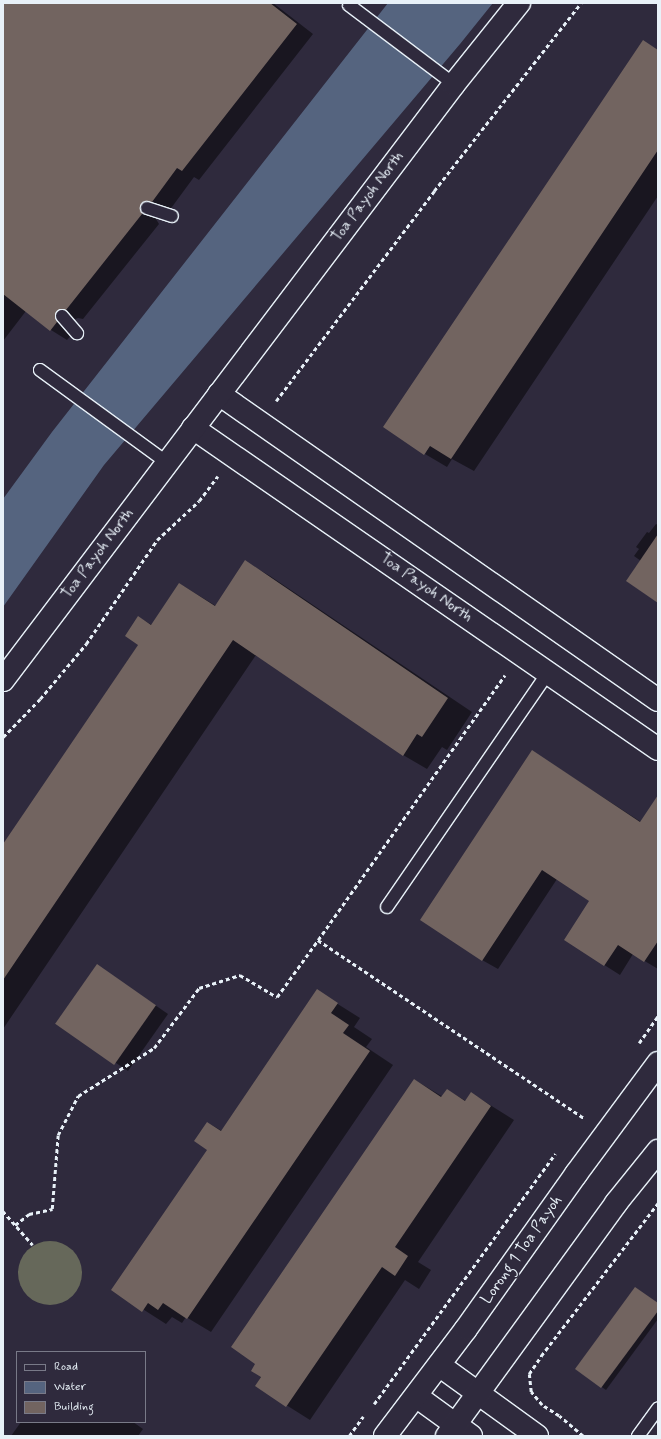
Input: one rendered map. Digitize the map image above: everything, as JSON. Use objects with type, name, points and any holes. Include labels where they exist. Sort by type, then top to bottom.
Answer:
[{"type":"street","name":"Toa Payoh North","points":[[3,680],[158,457],[193,428],[447,79],[519,3]]},
{"type":"street","points":[[219,394],[658,700]]},
{"type":"street","name":"Toa Payoh North","points":[[193,428],[658,749]]},
{"type":"street","name":"Lorong 1 Toa Payoh","points":[[385,1436],[466,1329],[658,1063]]},
{"type":"street","points":[[416,1396],[458,1432],[478,1393],[616,1203],[658,1151]]},
{"type":"street","points":[[439,1365],[537,1436]]},
{"type":"lane","points":[[349,4],[447,79]]},
{"type":"lane","points":[[147,208],[172,216]]},
{"type":"lane","points":[[62,316],[77,333]]},
{"type":"lane","points":[[40,370],[158,457]]},
{"type":"lane","points":[[387,907],[548,673]]},
{"type":"lane","points":[[638,1436],[658,1408]]},
{"type":"path","points":[[260,423],[326,332],[581,3]]},
{"type":"path","points":[[3,737],[40,699],[86,644],[157,540],[199,501],[234,457]]},
{"type":"path","points":[[15,1225],[29,1214],[52,1209],[58,1135],[78,1096],[154,1048],[199,988],[240,975],[277,997],[520,654]]},
{"type":"path","points":[[318,940],[606,1134]]},
{"type":"path","points":[[583,1436],[542,1404],[531,1392],[529,1374],[541,1356],[658,1203]]},
{"type":"path","points":[[3,1211],[33,1245]]},
{"type":"green space","points":[[44,1241],[56,1241],[73,1250],[80,1261],[82,1273],[80,1285],[73,1296],[56,1305],[44,1305],[32,1300],[23,1291],[18,1279],[18,1267],[23,1255],[32,1246]]},
{"type":"water","points":[[388,3],[493,3],[104,465],[3,607],[3,499],[52,432]]},
{"type":"building","points":[[3,3],[270,3],[297,24],[182,171],[177,168],[152,202],[146,201],[142,203],[140,209],[142,214],[66,310],[61,309],[57,311],[55,317],[57,322],[50,331],[3,294]]},
{"type":"building","points":[[643,40],[658,50],[658,150],[451,459],[430,446],[424,455],[383,427]]},
{"type":"building","points":[[658,534],[658,603],[626,581]]},
{"type":"building","points":[[245,560],[448,698],[422,737],[417,734],[403,756],[233,640],[3,980],[3,844],[138,645],[125,636],[138,616],[151,625],[179,583],[215,606]]},
{"type":"building","points":[[532,750],[640,822],[658,795],[658,941],[644,962],[618,945],[604,966],[564,940],[589,901],[542,870],[482,961],[420,920]]},
{"type":"building","points":[[97,964],[156,1005],[114,1065],[55,1024]]},
{"type":"building","points":[[317,989],[338,1003],[331,1013],[349,1025],[343,1033],[370,1051],[187,1319],[163,1303],[158,1310],[148,1303],[142,1312],[111,1290],[207,1150],[194,1141],[207,1122],[221,1131]]},
{"type":"building","points":[[414,1079],[441,1097],[447,1089],[465,1101],[471,1092],[491,1106],[395,1247],[408,1256],[395,1276],[382,1267],[286,1407],[255,1386],[261,1377],[251,1371],[255,1364],[231,1347]]},
{"type":"building","points":[[635,1287],[658,1303],[658,1311],[601,1388],[575,1369]]}]
